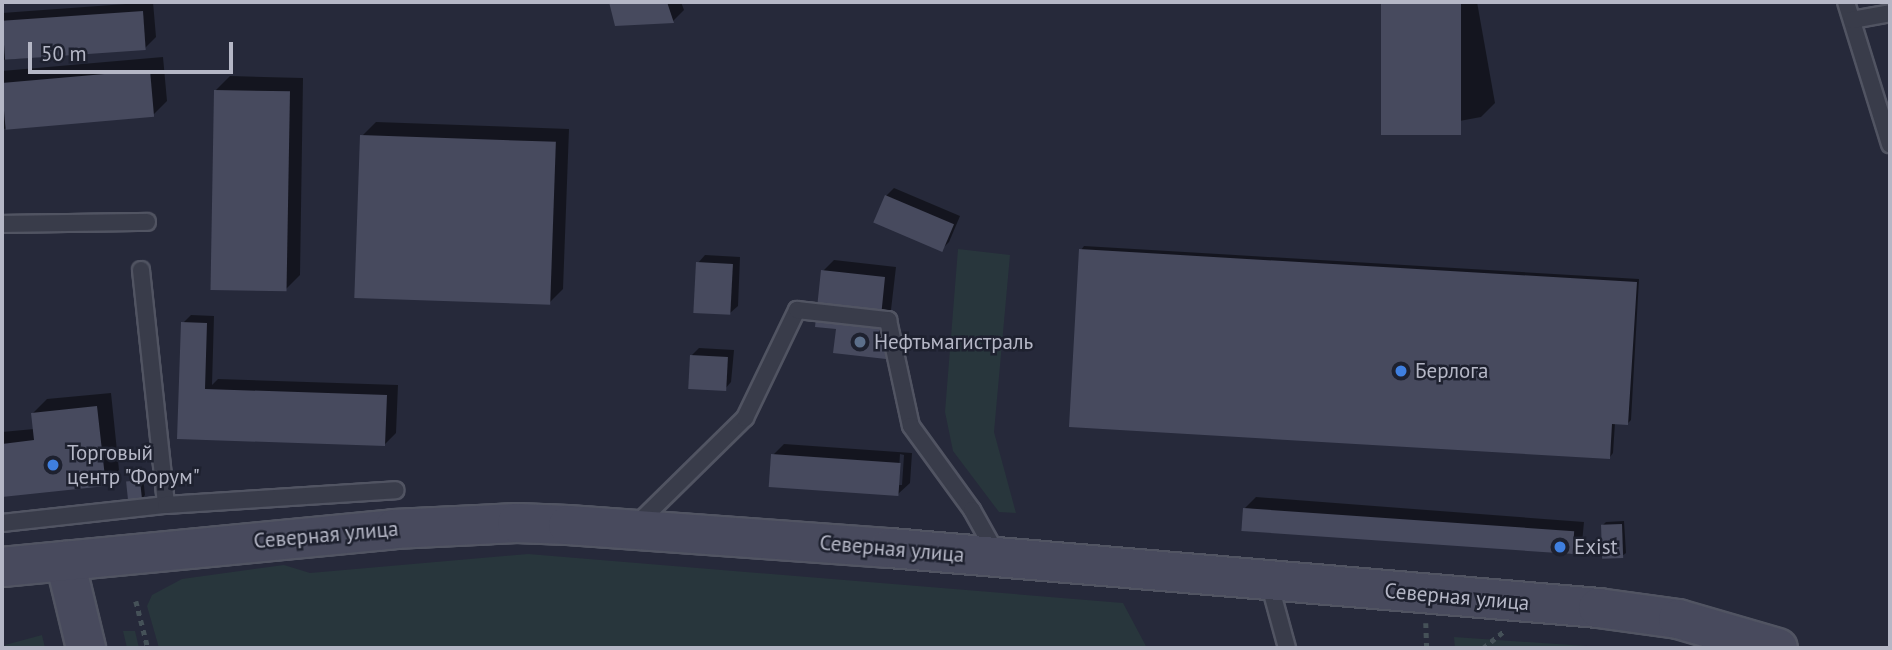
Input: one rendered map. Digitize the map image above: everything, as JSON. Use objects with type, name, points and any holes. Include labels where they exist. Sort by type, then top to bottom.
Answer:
[{"type":"main road","name":"Северная улица","points":[[2,567],[218,545],[461,525],[517,523],[632,529],[999,558],[1649,614],[1678,619],[1778,648]]},
{"type":"main road","points":[[65,561],[86,648]]},
{"type":"lane","points":[[1846,2],[1890,144]]},
{"type":"lane","points":[[1852,20],[1890,13]]},
{"type":"lane","points":[[2,224],[147,222]]},
{"type":"lane","points":[[141,271],[166,505]]},
{"type":"lane","points":[[632,529],[745,418],[797,310],[888,320],[911,426],[972,510],[999,558]]},
{"type":"lane","points":[[2,523],[166,505],[396,490]]},
{"type":"lane","points":[[1269,582],[1287,648]]},
{"type":"path","points":[[136,600],[148,648]]},
{"type":"shaded area","points":[[958,249],[1010,255],[994,432],[1016,513],[999,512],[953,451],[945,412]]},
{"type":"shaded area","points":[[528,554],[1123,603],[1147,648],[159,648],[147,606],[152,595],[182,579],[284,565],[310,573]]},
{"type":"shaded area","points":[[123,631],[135,631],[139,648],[127,648]]},
{"type":"shaded area","points":[[42,635],[45,648],[6,648],[5,645]]},
{"type":"shaded area","points":[[1454,637],[1616,648],[1455,648]]},
{"type":"building","points":[[609,2],[667,2],[674,23],[615,26]]},
{"type":"building","points":[[1381,2],[1461,2],[1461,135],[1381,135]]},
{"type":"building","points":[[143,11],[146,50],[5,60],[2,21]]},
{"type":"building","points":[[150,70],[154,117],[6,130],[2,83]]},
{"type":"building","points":[[214,90],[290,91],[286,291],[211,290]]},
{"type":"building","points":[[360,135],[556,142],[550,305],[354,298]]},
{"type":"building","points":[[885,195],[954,224],[942,252],[873,223]]},
{"type":"building","points":[[1079,249],[1637,282],[1628,425],[1612,424],[1610,459],[1069,427]]},
{"type":"building","points":[[696,262],[733,264],[730,315],[693,313]]},
{"type":"building","points":[[821,270],[885,277],[879,337],[889,338],[886,359],[833,353],[836,329],[815,327]]},
{"type":"building","points":[[181,322],[207,323],[205,389],[387,395],[385,446],[177,439]]},
{"type":"building","points":[[690,355],[728,357],[726,391],[688,389]]},
{"type":"building","name":"Торговый центр \"Форум\"","points":[[97,406],[106,486],[2,497],[2,444],[34,440],[31,413]]},
{"type":"building","points":[[771,454],[901,463],[898,496],[769,487]]},
{"type":"building","points":[[140,480],[142,500],[128,501],[126,481]]},
{"type":"building","points":[[1243,508],[1574,531],[1573,554],[1241,531]]},
{"type":"building","points":[[1622,524],[1623,558],[1602,559],[1601,525]]},
{"type":"place","name":"Нефтьмагистраль","points":[[860,342]]},
{"type":"place","name":"Берлога","points":[[1401,371]]},
{"type":"place","name":"Торговый центр \"Форум\"","points":[[53,465]]},
{"type":"place","name":"Exist","points":[[1560,547]]}]
